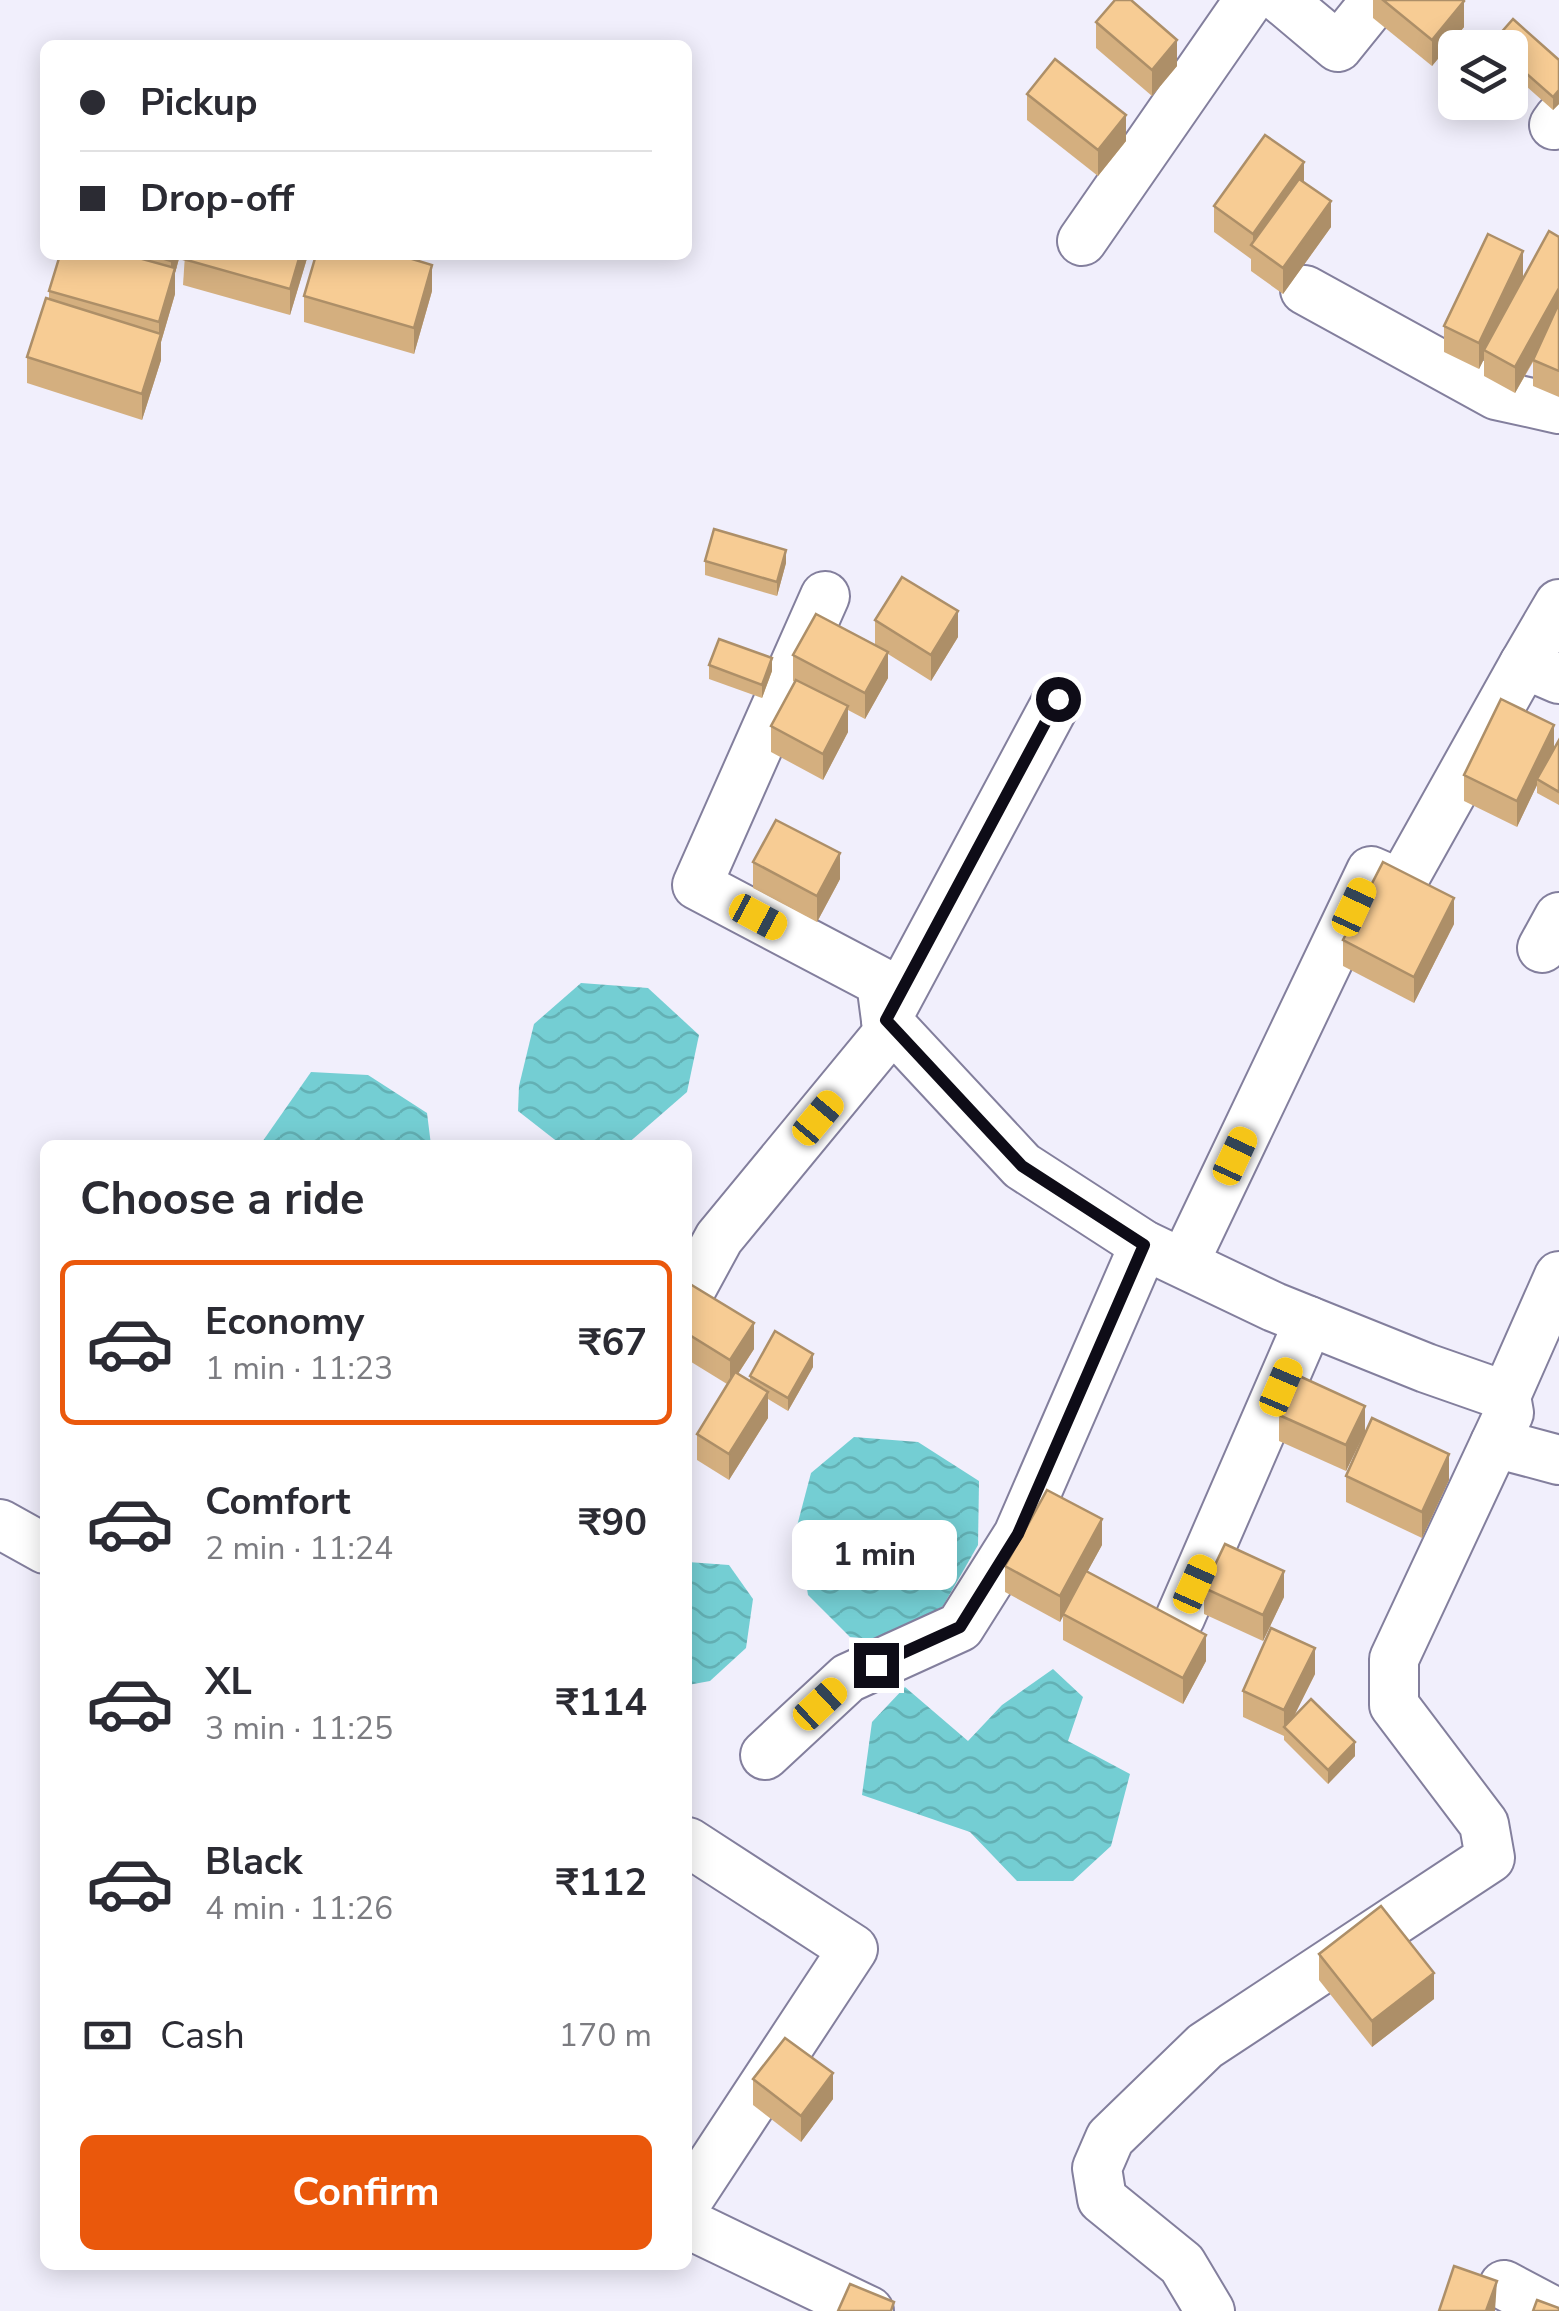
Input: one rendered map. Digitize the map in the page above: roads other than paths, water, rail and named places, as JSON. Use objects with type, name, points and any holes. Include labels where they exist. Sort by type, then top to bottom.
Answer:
[{"type":"street","points":[[1082,241],[1249,0]]},
{"type":"street","points":[[1282,0],[1338,47],[1376,0]]},
{"type":"street","points":[[1304,290],[1496,395],[1559,409]]},
{"type":"street","points":[[825,596],[697,885],[882,982],[889,1024],[1022,1166],[1164,1254],[1310,1321],[1506,1396]]},
{"type":"street","points":[[765,1755],[848,1678],[960,1627],[1018,1534],[1371,871],[1401,884],[1542,671],[1559,604]]},
{"type":"street","points":[[692,1287],[719,1238],[889,1024],[1058,699]]},
{"type":"street","points":[[1210,2311],[1182,2264],[1102,2199],[1097,2168],[1110,2138],[1204,2046],[1490,1858],[1484,1824],[1394,1705],[1394,1659],[1509,1413],[1506,1396],[1559,1276]]},
{"type":"street","points":[[1180,1618],[1310,1321]]},
{"type":"street","points":[[1495,1443],[1559,1460]]},
{"type":"street","points":[[0,1524],[40,1545]]},
{"type":"street","points":[[692,1845],[853,1949],[692,2194]]},
{"type":"street","points":[[692,2226],[869,2311]]},
{"type":"street","points":[[1504,2285],[1553,2311]]},
{"type":"water","points":[[581,983],[648,988],[699,1035],[687,1092],[632,1140],[555,1140],[518,1111],[519,1086],[534,1024]]},
{"type":"water","points":[[311,1072],[368,1075],[427,1113],[430,1140],[263,1140]]},
{"type":"water","points":[[854,1437],[918,1442],[979,1481],[978,1545],[943,1606],[884,1640],[850,1637],[808,1595],[797,1526],[811,1473]]},
{"type":"water","points":[[692,1562],[729,1565],[753,1599],[746,1648],[710,1681],[692,1684]]},
{"type":"water","points":[[1053,1669],[1083,1697],[1068,1741],[1130,1774],[1111,1846],[1073,1881],[1017,1881],[970,1832],[862,1795],[872,1722],[905,1687],[968,1741],[1002,1705]]}]
